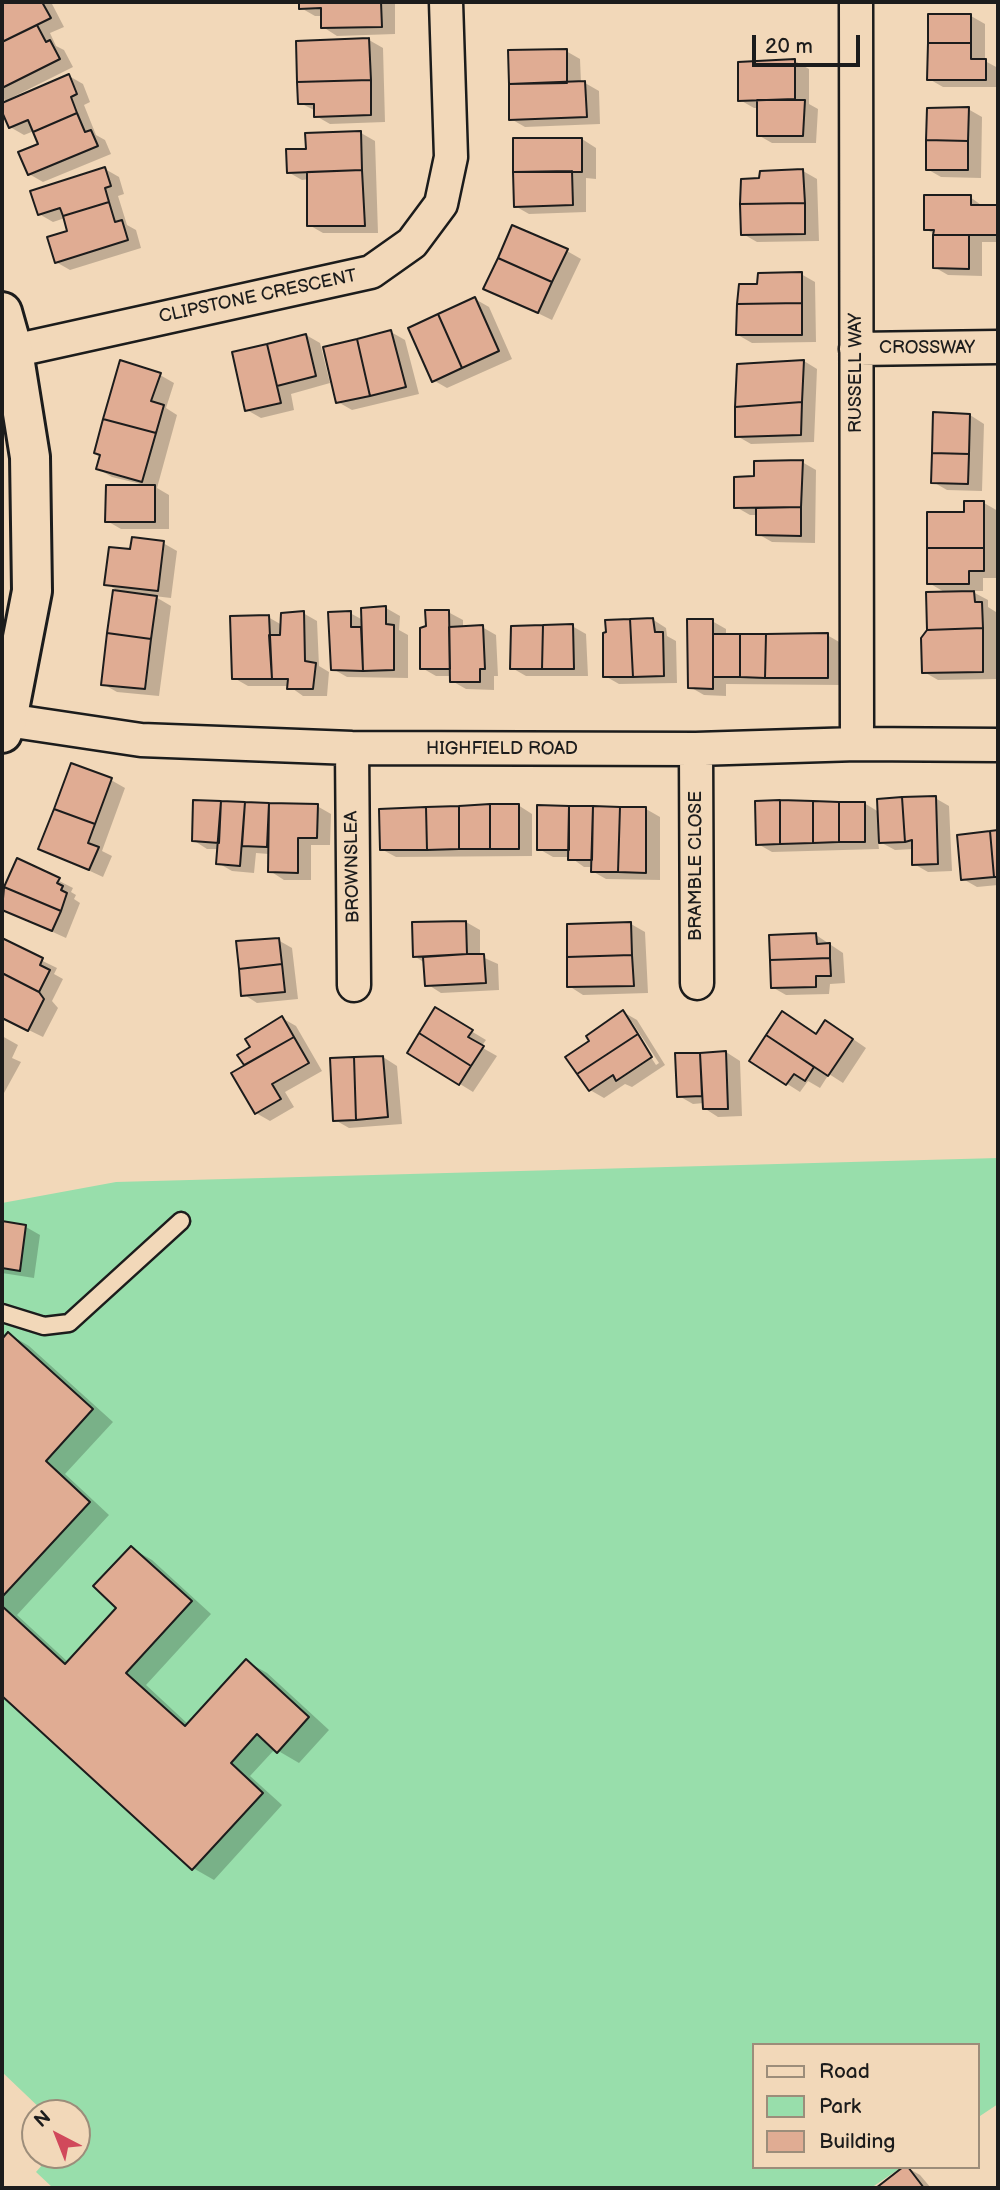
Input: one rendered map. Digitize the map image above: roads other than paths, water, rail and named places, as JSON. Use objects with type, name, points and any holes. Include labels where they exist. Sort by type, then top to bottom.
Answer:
[{"type":"street","name":"CLIPSTONE CRESCENT","points":[[13,351],[370,272],[412,243],[441,204],[452,158],[446,2]]},
{"type":"street","points":[[839,2],[856,2]]},
{"type":"street","name":"RUSSELL WAY","points":[[856,2],[857,744]]},
{"type":"street","points":[[2,312],[13,351],[30,457],[32,591],[9,669],[4,726]]},
{"type":"street","name":"CROSSWAY","points":[[856,349],[998,347]]},
{"type":"street","name":"HIGHFIELD ROAD","points":[[4,726],[141,740],[352,748],[695,749],[857,744],[998,745]]},
{"type":"street","name":"BROWNSLEA","points":[[352,748],[354,985]]},
{"type":"street","name":"BRAMBLE CLOSE","points":[[695,749],[697,983]]},
{"type":"lane","points":[[2,1313],[44,1326],[69,1323],[181,1220]]}]
